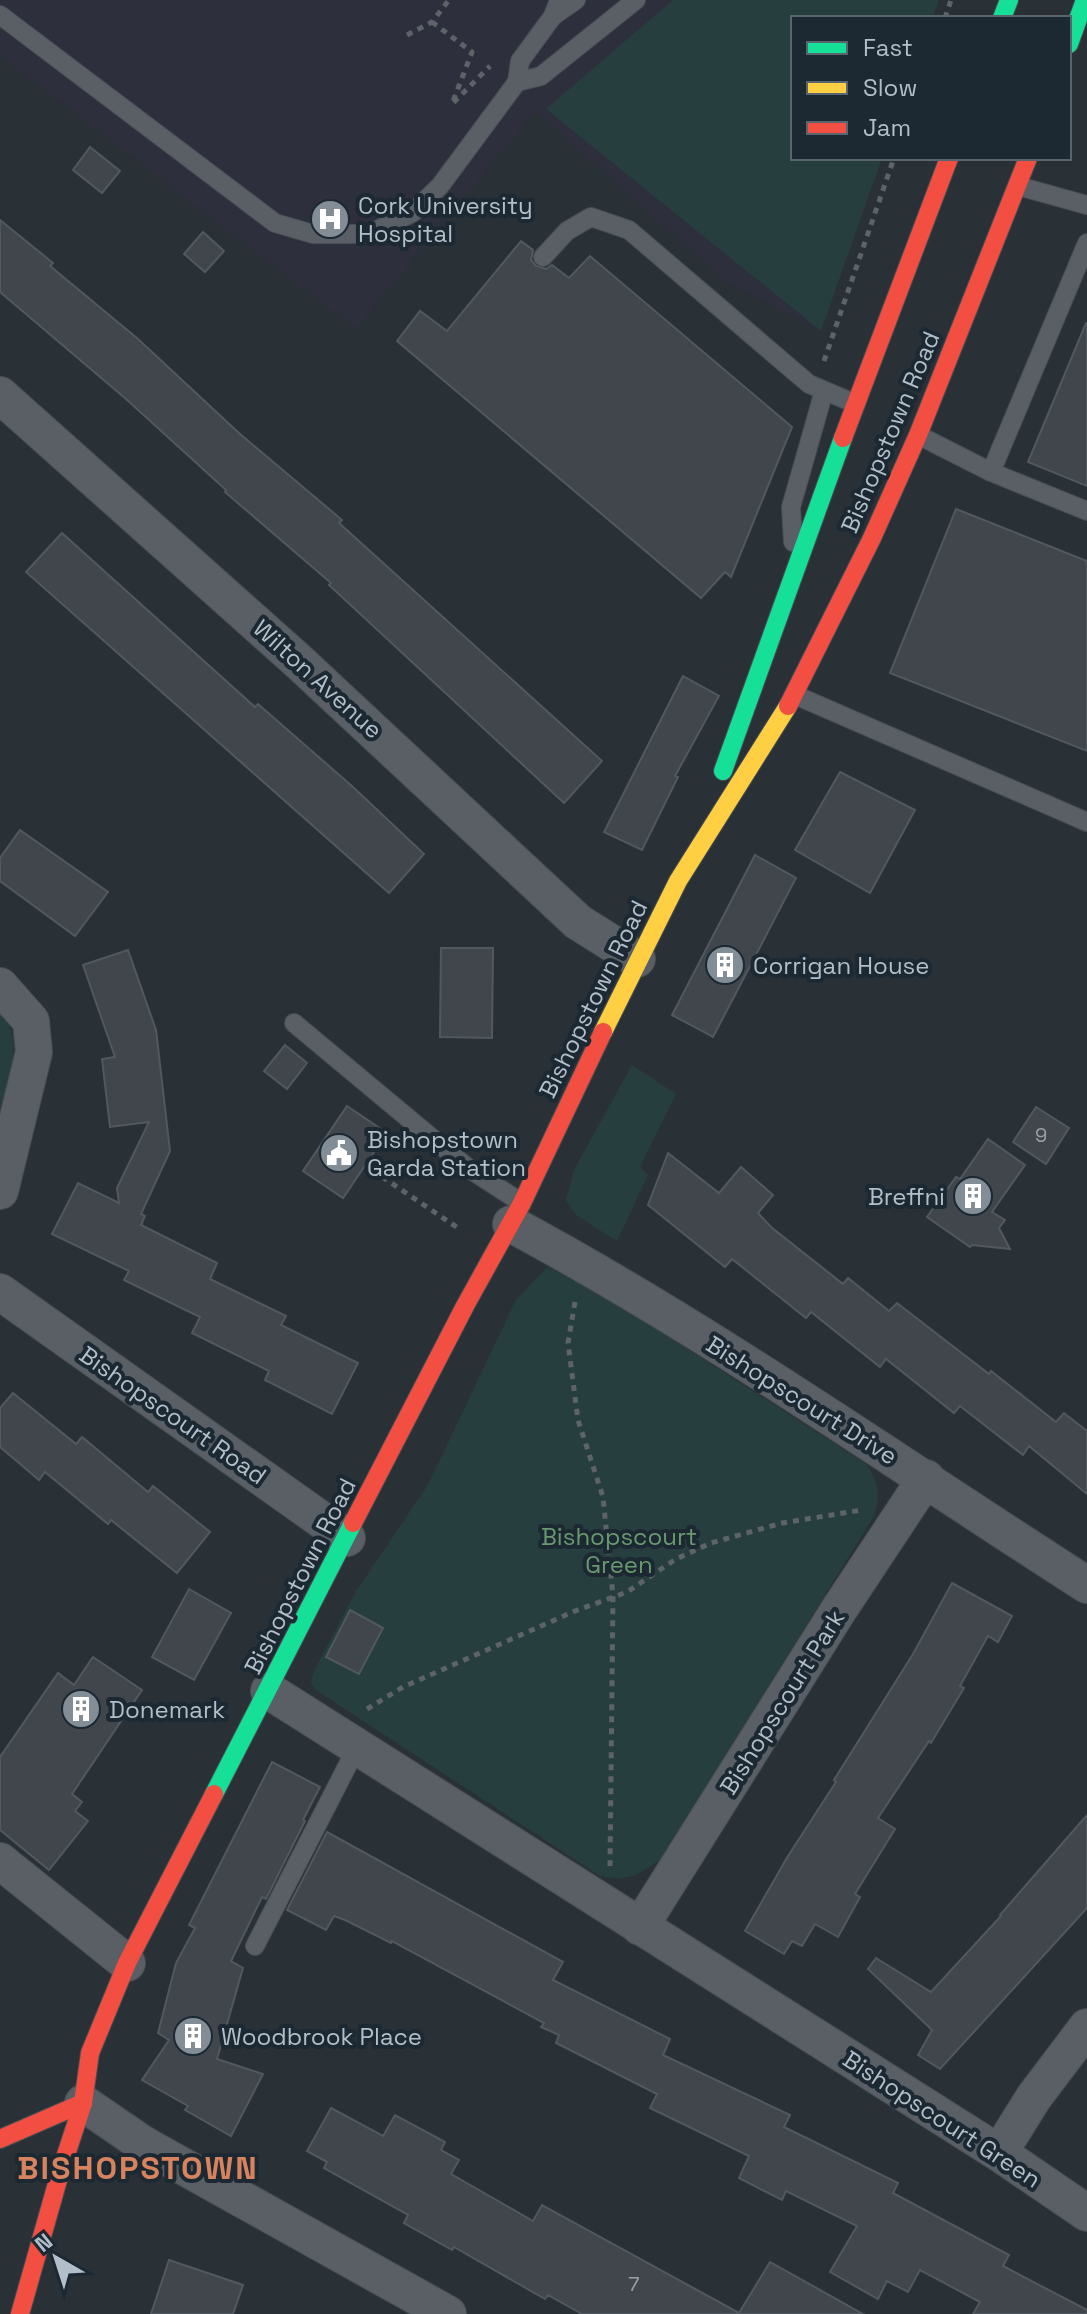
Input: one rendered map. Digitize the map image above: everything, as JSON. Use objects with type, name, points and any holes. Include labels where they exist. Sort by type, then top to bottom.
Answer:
[{"type":"main road","points":[[1071,38],[1085,0]]},
{"type":"main road","name":"Bishopstown Road","points":[[678,881],[759,684],[856,404],[948,160]]},
{"type":"main road","name":"Bishopstown Road","points":[[20,2314],[83,2103],[90,2053],[127,1963],[465,1306],[517,1213],[637,959],[678,881],[795,695],[872,538],[918,435],[1027,160]]},
{"type":"main road","points":[[0,2139],[83,2103]]},
{"type":"street","name":"Wilton Avenue","points":[[0,395],[351,709],[578,922],[637,959]]},
{"type":"street","points":[[0,986],[31,1021],[34,1052],[0,1191]]},
{"type":"street","name":"Bishopscourt Drive","points":[[517,1213],[582,1263],[926,1478],[1087,1585]]},
{"type":"street","name":"Bishopscourt Road","points":[[0,1292],[347,1538]]},
{"type":"street","name":"Bishopscourt Park","points":[[640,1927],[926,1478]]},
{"type":"street","name":"Bishopscourt Green","points":[[269,1691],[999,2153],[1087,2213]]},
{"type":"street","points":[[0,1861],[127,1963]]},
{"type":"street","points":[[999,2153],[1034,2097],[1087,2027]]},
{"type":"street","points":[[83,2103],[143,2144],[448,2314]]},
{"type":"lane","points":[[0,15],[275,223],[313,234],[369,234],[412,213],[440,186],[517,82],[520,61],[556,8],[576,0]]},
{"type":"lane","points":[[517,82],[541,76],[636,0]]},
{"type":"lane","points":[[1018,186],[1087,205]]},
{"type":"lane","points":[[543,257],[567,231],[591,217],[629,230],[809,384],[856,404]]},
{"type":"lane","points":[[991,472],[1087,243]]},
{"type":"lane","points":[[795,577],[791,507],[824,391]]},
{"type":"lane","points":[[918,435],[991,472],[1087,511]]},
{"type":"lane","points":[[795,695],[1087,822]]},
{"type":"lane","points":[[294,1023],[468,1168],[517,1213]]},
{"type":"lane","points":[[255,1946],[345,1739]]},
{"type":"path","points":[[407,35],[432,22],[449,0]]},
{"type":"path","points":[[432,22],[472,52],[452,104],[494,62]]},
{"type":"path","points":[[372,1170],[467,1234]]},
{"type":"path","points":[[582,1263],[568,1343],[578,1420],[603,1497],[613,1596],[607,1907]]},
{"type":"path","points":[[345,1739],[403,1687],[627,1592],[676,1559],[711,1543],[782,1523],[885,1507],[904,1510]]},
{"type":"shaded area","name":"Cork University Hospital","points":[[0,0],[939,0],[791,16],[791,160],[881,160],[821,331],[727,281],[535,111],[356,328],[0,55]]},
{"type":"green space","points":[[673,0],[939,0],[933,16],[791,16],[791,160],[881,160],[821,331],[546,109]]},
{"type":"green space","points":[[0,1008],[8,1021],[14,1046],[0,1110]]},
{"type":"green space","points":[[632,1065],[676,1094],[640,1167],[648,1175],[617,1241],[576,1215],[566,1200],[574,1170]]},
{"type":"green space","name":"Bishopscourt Green","points":[[547,1267],[605,1296],[866,1464],[878,1489],[874,1516],[661,1859],[626,1877],[600,1876],[316,1690],[311,1683],[313,1673],[355,1593],[429,1483],[516,1300]]},
{"type":"building","points":[[90,147],[120,171],[102,193],[73,170]]},
{"type":"building","points":[[0,220],[53,263],[50,266],[138,339],[240,434],[342,520],[339,523],[602,761],[564,803],[329,585],[331,583],[225,492],[126,399],[0,292]]},
{"type":"building","points":[[203,232],[224,251],[205,272],[184,254]]},
{"type":"building","points":[[521,241],[533,250],[531,260],[536,266],[546,269],[552,265],[569,278],[590,256],[792,427],[731,577],[725,572],[701,598],[397,341],[420,311],[447,331]]},
{"type":"building","points":[[1087,323],[1087,486],[1028,462]]},
{"type":"building","points":[[956,509],[1087,561],[1087,751],[890,673]]},
{"type":"building","points":[[62,533],[255,707],[258,704],[353,787],[424,854],[389,893],[26,572]]},
{"type":"building","points":[[683,676],[719,696],[675,776],[678,777],[642,850],[604,832]]},
{"type":"building","points":[[840,772],[915,810],[870,893],[795,850]]},
{"type":"building","points":[[20,830],[108,892],[75,936],[0,881],[0,858]]},
{"type":"building","points":[[755,855],[796,878],[713,1037],[672,1015]]},
{"type":"building","points":[[441,948],[493,948],[492,1038],[440,1037]]},
{"type":"building","points":[[128,950],[156,1030],[170,1151],[141,1214],[145,1216],[141,1225],[217,1263],[210,1279],[286,1316],[281,1325],[358,1363],[332,1414],[265,1380],[269,1371],[192,1333],[200,1317],[124,1280],[129,1271],[52,1234],[78,1183],[119,1203],[117,1188],[149,1122],[110,1127],[102,1059],[115,1057],[83,965]]},
{"type":"building","points":[[285,1045],[307,1063],[287,1089],[264,1071]]},
{"type":"building","name":"Bishopstown Garda Station","points":[[347,1106],[387,1133],[343,1198],[303,1171]]},
{"type":"building","points":[[1036,1107],[1069,1128],[1046,1164],[1013,1142]]},
{"type":"building","name":"Breffni","points":[[988,1139],[1025,1165],[992,1212],[1005,1220],[999,1228],[1010,1249],[970,1247],[927,1217],[956,1177],[960,1179]]},
{"type":"building","points":[[668,1153],[719,1193],[741,1167],[773,1195],[758,1213],[771,1227],[843,1284],[848,1278],[889,1311],[897,1303],[1056,1422],[1064,1413],[1087,1431],[1087,1494],[1029,1446],[1023,1455],[960,1406],[954,1413],[886,1359],[880,1367],[811,1312],[806,1318],[732,1259],[725,1267],[648,1205]]},
{"type":"building","points":[[13,1393],[76,1444],[82,1437],[148,1492],[153,1486],[210,1532],[177,1573],[111,1520],[108,1524],[45,1472],[39,1480],[0,1447],[0,1408]]},
{"type":"building","points":[[952,1583],[1012,1616],[998,1642],[988,1636],[960,1686],[964,1688],[931,1743],[929,1741],[878,1818],[895,1829],[855,1894],[860,1897],[838,1937],[815,1924],[802,1946],[792,1941],[784,1954],[745,1931],[913,1654]]},
{"type":"building","points":[[189,1589],[231,1613],[194,1680],[152,1657]]},
{"type":"building","points":[[350,1610],[383,1628],[359,1674],[326,1657]]},
{"type":"building","points":[[93,1657],[142,1690],[72,1794],[82,1802],[75,1811],[88,1821],[49,1870],[0,1830],[0,1757],[58,1673],[74,1685]]},
{"type":"building","points":[[272,1762],[320,1787],[266,1899],[262,1897],[231,1961],[243,1968],[217,2059],[263,2074],[231,2136],[185,2110],[188,2106],[142,2080],[169,2040],[158,2033],[176,1963],[195,1928],[189,1925]]},
{"type":"building","points":[[1087,1815],[1087,1908],[940,2069],[918,2055],[932,2030],[868,1969],[876,1958],[931,1992]]},
{"type":"building","points":[[327,1832],[563,1962],[553,1980],[670,2039],[663,2055],[790,2115],[784,2127],[898,2183],[893,2193],[1009,2255],[1003,2266],[1087,2310],[1087,2314],[973,2314],[980,2302],[920,2270],[908,2292],[887,2281],[878,2299],[830,2272],[857,2226],[786,2191],[782,2200],[739,2178],[749,2156],[650,2108],[657,2094],[556,2043],[559,2035],[541,2027],[544,2023],[392,1941],[345,1920],[334,1916],[326,1930],[287,1910]]},
{"type":"building","points":[[331,2108],[383,2136],[395,2115],[445,2142],[441,2150],[459,2160],[451,2174],[533,2221],[542,2205],[739,2313],[770,2262],[863,2314],[582,2314],[548,2295],[545,2299],[454,2247],[452,2250],[404,2223],[408,2215],[324,2168],[327,2162],[307,2151]]},
{"type":"building","points":[[169,2260],[243,2285],[233,2314],[151,2314]]},
{"type":"traffic: fast","points":[[1003,16],[1009,0]]},
{"type":"traffic: fast","points":[[1071,38],[1085,0]]},
{"type":"traffic: fast","points":[[723,771],[843,438]]},
{"type":"traffic: fast","points":[[214,1794],[353,1523]]},
{"type":"traffic: slow","points":[[603,1032],[678,881],[788,706]]},
{"type":"traffic: jam","points":[[843,438],[948,160]]},
{"type":"traffic: jam","points":[[788,706],[872,538],[918,435],[1027,160]]},
{"type":"traffic: jam","points":[[353,1523],[522,1203],[603,1032]]},
{"type":"traffic: jam","points":[[20,2314],[83,2103],[90,2053],[127,1963],[214,1794]]},
{"type":"traffic: jam","points":[[0,2139],[83,2103]]},
{"type":"place","name":"Cork University Hospital","points":[[330,219]]},
{"type":"place","name":"Corrigan House","points":[[725,965]]},
{"type":"place","name":"Bishopstown Garda Station","points":[[339,1153]]},
{"type":"place","name":"Breffni","points":[[973,1196]]},
{"type":"place","name":"Donemark","points":[[81,1709]]},
{"type":"place","name":"Woodbrook Place","points":[[193,2036]]},
{"type":"district","name":"BISHOPSTOWN","points":[[138,2168]]}]
